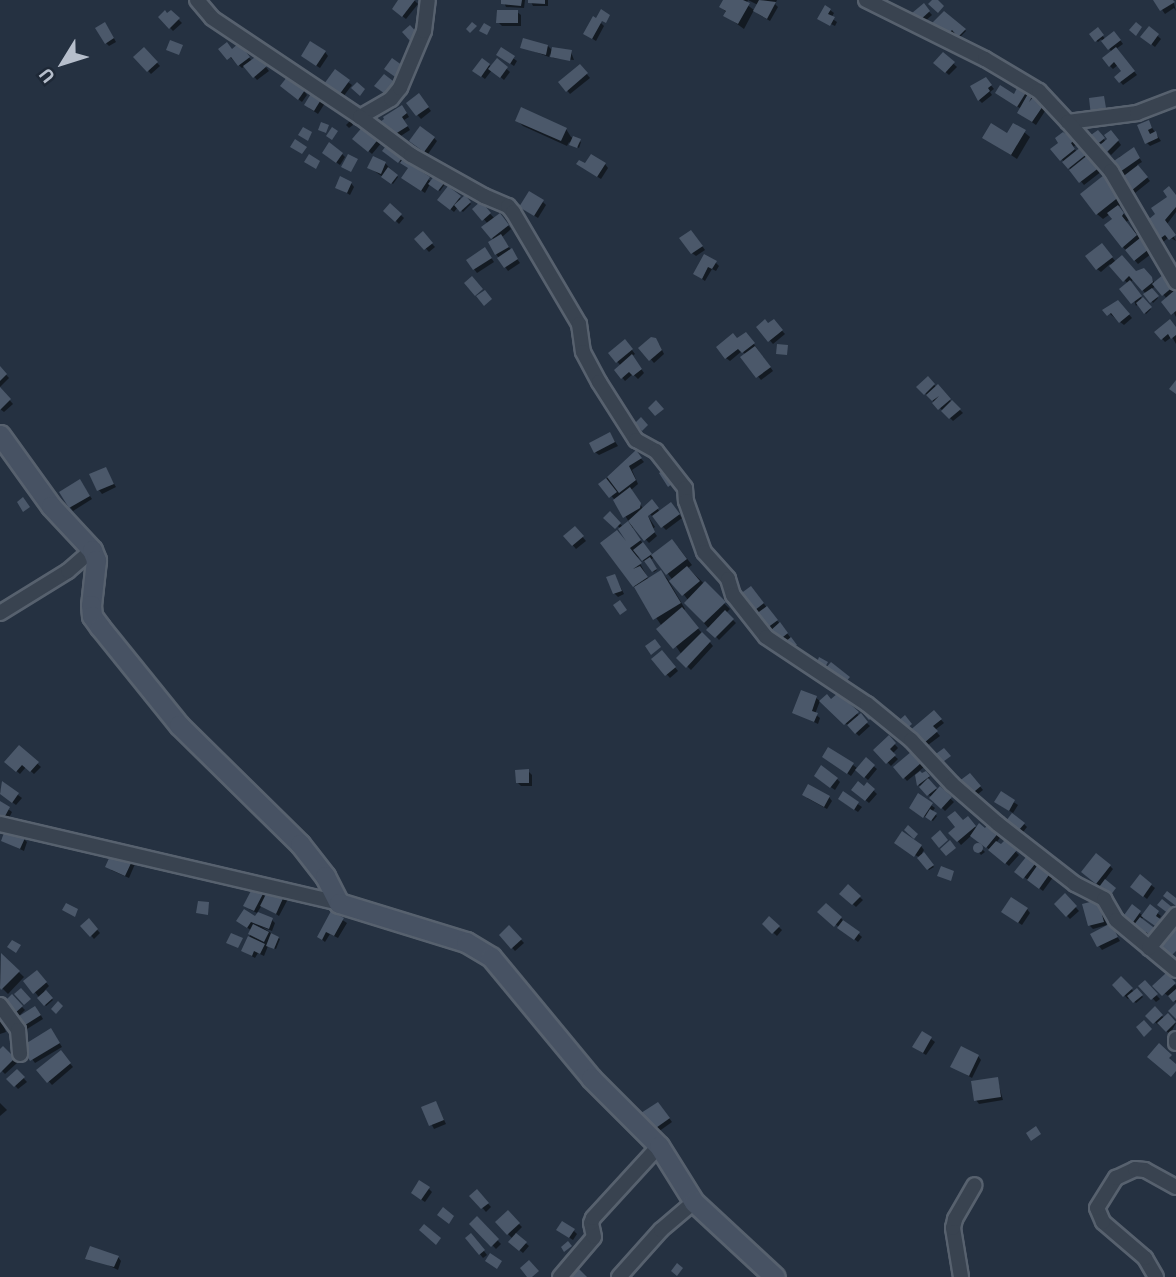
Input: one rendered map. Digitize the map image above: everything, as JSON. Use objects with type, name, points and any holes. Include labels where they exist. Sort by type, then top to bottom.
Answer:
[{"type":"street","points":[[197,0],[212,18],[360,117],[411,155],[513,212],[579,324],[583,352],[599,382],[636,440],[656,450],[685,488],[686,501],[704,552],[728,579],[733,595],[766,637],[867,704],[911,740],[952,784],[998,824],[1075,884],[1104,899],[1116,920],[1176,970]]},
{"type":"street","points":[[360,117],[391,99],[400,88],[424,31],[428,0]]},
{"type":"street","points":[[866,0],[985,59],[1038,91],[1111,171],[1176,282]]},
{"type":"street","points":[[1068,122],[1137,113],[1176,97]]},
{"type":"street","points":[[0,435],[51,506],[92,550],[96,561],[90,605],[92,616],[179,725],[300,844],[325,876],[339,903]]},
{"type":"street","points":[[0,613],[68,571],[92,550]]},
{"type":"street","points":[[0,824],[339,903],[466,942],[491,957],[591,1078],[659,1146],[694,1202],[775,1277]]},
{"type":"street","points":[[1149,948],[1176,915]]},
{"type":"street","points":[[0,1005],[18,1030],[20,1054]]},
{"type":"street","points":[[560,1277],[593,1239],[591,1220],[659,1146]]},
{"type":"street","points":[[1156,1277],[1145,1258],[1102,1222],[1097,1208],[1116,1178],[1135,1169],[1145,1170],[1176,1187]]},
{"type":"street","points":[[961,1277],[953,1228],[955,1219],[975,1185]]},
{"type":"street","points":[[619,1277],[661,1230],[694,1202]]},
{"type":"building","points":[[398,0],[415,0],[402,17],[392,9]]},
{"type":"building","points":[[501,0],[522,0],[521,6],[501,4]]},
{"type":"building","points":[[528,0],[545,0],[545,4],[528,3]]},
{"type":"building","points":[[723,0],[743,0],[750,3],[738,24],[723,16],[726,11],[719,7]]},
{"type":"building","points":[[759,0],[776,2],[767,19],[753,11]]},
{"type":"building","points":[[932,0],[938,0],[944,6],[938,13],[928,4]]},
{"type":"building","points":[[1153,0],[1173,0],[1175,2],[1160,11]]},
{"type":"building","points":[[924,3],[930,11],[919,21],[912,13]]},
{"type":"building","points":[[825,5],[831,9],[828,14],[835,17],[830,26],[817,19]]},
{"type":"building","points":[[601,9],[610,15],[606,23],[602,21],[592,39],[583,34],[593,16],[596,18]]},
{"type":"building","points":[[165,10],[167,13],[171,10],[180,18],[169,29],[158,17]]},
{"type":"building","points":[[497,10],[518,10],[518,23],[496,23]]},
{"type":"building","points":[[944,11],[966,29],[958,37],[952,30],[943,39],[930,25]]},
{"type":"building","points":[[105,22],[114,38],[105,44],[95,28]]},
{"type":"building","points":[[472,22],[477,26],[470,33],[466,29]]},
{"type":"building","points":[[1136,22],[1142,27],[1136,36],[1129,30]]},
{"type":"building","points":[[484,23],[491,27],[487,35],[479,31]]},
{"type":"building","points":[[410,25],[419,35],[411,42],[402,32]]},
{"type":"building","points":[[1149,26],[1159,34],[1151,45],[1140,37]]},
{"type":"building","points":[[1098,27],[1104,35],[1095,42],[1089,34]]},
{"type":"building","points":[[1114,31],[1121,40],[1108,50],[1101,41]]},
{"type":"building","points":[[523,38],[548,45],[546,55],[520,48]]},
{"type":"building","points":[[170,40],[183,45],[179,55],[166,50]]},
{"type":"building","points":[[310,41],[326,51],[316,66],[301,56]]},
{"type":"building","points":[[227,42],[232,49],[239,43],[250,57],[238,66],[231,57],[227,60],[218,49]]},
{"type":"building","points":[[144,47],[158,62],[147,72],[133,57]]},
{"type":"building","points":[[501,47],[515,56],[510,64],[496,55]]},
{"type":"building","points":[[552,47],[572,50],[570,61],[550,57]]},
{"type":"building","points":[[1116,47],[1135,71],[1119,83],[1114,77],[1121,71],[1114,62],[1109,67],[1102,58]]},
{"type":"building","points":[[943,52],[955,62],[945,73],[933,63]]},
{"type":"building","points":[[258,55],[267,66],[253,78],[243,66]]},
{"type":"building","points":[[392,58],[406,68],[398,79],[384,69]]},
{"type":"building","points":[[482,58],[490,64],[481,77],[472,71]]},
{"type":"building","points":[[497,58],[508,67],[500,78],[488,69]]},
{"type":"building","points":[[580,64],[588,73],[566,92],[558,82]]},
{"type":"building","points":[[335,69],[350,80],[339,95],[324,84]]},
{"type":"building","points":[[384,74],[397,84],[388,96],[374,86]]},
{"type":"building","points":[[287,77],[305,90],[298,100],[280,86]]},
{"type":"building","points":[[986,77],[992,85],[988,88],[990,91],[978,101],[970,86]]},
{"type":"building","points":[[357,82],[365,89],[360,96],[351,88]]},
{"type":"building","points":[[1000,85],[1014,94],[1018,86],[1027,91],[1017,107],[995,93]]},
{"type":"building","points":[[312,92],[322,98],[314,111],[304,105]]},
{"type":"building","points":[[1029,92],[1033,95],[1029,102],[1034,96],[1045,103],[1032,122],[1017,113]]},
{"type":"building","points":[[419,93],[429,107],[416,116],[406,103]]},
{"type":"building","points":[[1104,96],[1107,114],[1091,116],[1089,98]]},
{"type":"building","points":[[402,105],[407,113],[402,117],[408,126],[392,136],[379,123],[383,117]]},
{"type":"building","points":[[521,107],[567,128],[561,141],[515,121]]},
{"type":"building","points":[[1149,120],[1152,128],[1148,130],[1150,134],[1156,131],[1158,138],[1145,144],[1137,125]]},
{"type":"building","points":[[321,122],[329,125],[326,133],[318,130]]},
{"type":"building","points":[[991,123],[1007,133],[1013,123],[1026,130],[1011,155],[982,138]]},
{"type":"building","points":[[365,124],[380,137],[368,152],[352,139]]},
{"type":"building","points":[[420,126],[435,137],[424,152],[409,141]]},
{"type":"building","points":[[303,127],[312,132],[308,141],[298,135]]},
{"type":"building","points":[[332,127],[338,131],[332,140],[326,136]]},
{"type":"building","points":[[1098,130],[1105,138],[1095,146],[1088,137]]},
{"type":"building","points":[[1111,130],[1119,140],[1106,153],[1100,145],[1107,139],[1104,135]]},
{"type":"building","points":[[1063,132],[1075,140],[1071,143],[1075,149],[1060,161],[1050,149],[1058,143],[1055,138]]},
{"type":"building","points":[[573,136],[581,139],[577,148],[569,145]]},
{"type":"building","points":[[295,139],[307,147],[302,154],[290,147]]},
{"type":"building","points":[[329,142],[343,153],[336,163],[322,153]]},
{"type":"building","points":[[389,142],[405,155],[398,163],[382,151]]},
{"type":"building","points":[[1082,146],[1088,153],[1068,169],[1062,162]]},
{"type":"building","points":[[1134,147],[1140,158],[1117,174],[1111,163]]},
{"type":"building","points":[[309,154],[320,161],[316,169],[304,162]]},
{"type":"building","points":[[348,154],[358,159],[351,172],[341,167]]},
{"type":"building","points":[[591,154],[606,163],[597,177],[576,164],[579,160],[585,163]]},
{"type":"building","points":[[1089,154],[1100,167],[1079,183],[1069,170]]},
{"type":"building","points":[[405,155],[412,160],[410,164],[430,177],[421,191],[401,178],[408,168],[400,163]]},
{"type":"building","points":[[373,156],[386,162],[381,174],[367,168]]},
{"type":"building","points":[[1138,165],[1148,177],[1131,191],[1121,178]]},
{"type":"building","points":[[388,167],[398,175],[391,184],[381,177]]},
{"type":"building","points":[[435,175],[445,182],[438,191],[428,184]]},
{"type":"building","points":[[1104,175],[1120,196],[1096,215],[1080,194]]},
{"type":"building","points":[[340,176],[352,182],[347,193],[335,188]]},
{"type":"building","points":[[448,186],[461,196],[450,210],[437,200]]},
{"type":"building","points":[[1169,186],[1176,195],[1176,207],[1165,220],[1176,235],[1169,240],[1165,235],[1157,241],[1151,232],[1156,229],[1149,219],[1155,214],[1151,208],[1167,197],[1163,191]]},
{"type":"building","points":[[529,191],[544,200],[534,216],[519,207]]},
{"type":"building","points":[[465,195],[471,202],[460,212],[454,205]]},
{"type":"building","points":[[481,201],[491,213],[482,221],[472,209]]},
{"type":"building","points":[[390,203],[402,214],[395,222],[383,211]]},
{"type":"building","points":[[1118,205],[1124,213],[1122,216],[1137,235],[1122,248],[1104,225],[1112,219],[1107,213]]},
{"type":"building","points":[[500,213],[509,225],[491,239],[481,227]]},
{"type":"building","points":[[691,230],[703,246],[691,254],[679,238]]},
{"type":"building","points":[[423,231],[433,243],[424,250],[414,239]]},
{"type":"building","points":[[501,234],[509,247],[495,255],[488,242]]},
{"type":"building","points":[[1140,238],[1144,238],[1149,244],[1146,246],[1149,249],[1134,261],[1125,250]]},
{"type":"building","points":[[1102,243],[1113,257],[1096,270],[1085,256]]},
{"type":"building","points":[[485,247],[492,258],[473,270],[466,260]]},
{"type":"building","points":[[512,248],[518,259],[504,268],[497,258]]},
{"type":"building","points":[[704,254],[717,261],[712,269],[708,267],[702,279],[693,274]]},
{"type":"building","points":[[1122,255],[1136,271],[1144,268],[1152,277],[1153,282],[1142,291],[1129,276],[1123,282],[1109,266]]},
{"type":"building","points":[[1164,274],[1174,286],[1162,296],[1152,284]]},
{"type":"building","points":[[472,276],[483,289],[475,296],[464,283]]},
{"type":"building","points":[[1130,280],[1142,296],[1131,304],[1119,289]]},
{"type":"building","points":[[1152,288],[1159,296],[1150,303],[1143,294]]},
{"type":"building","points":[[1176,289],[1176,311],[1171,315],[1161,302]]},
{"type":"building","points":[[485,290],[492,299],[484,306],[476,296]]},
{"type":"building","points":[[1143,297],[1152,307],[1144,314],[1136,303]]},
{"type":"building","points":[[1118,300],[1130,314],[1119,323],[1111,313],[1107,316],[1102,310]]},
{"type":"building","points":[[765,319],[768,323],[774,319],[783,330],[768,342],[756,327]]},
{"type":"building","points":[[1170,319],[1176,327],[1176,335],[1171,339],[1168,334],[1161,340],[1154,332]]},
{"type":"building","points":[[746,332],[755,343],[742,353],[738,349],[725,359],[716,347],[733,333],[737,338]]},
{"type":"building","points":[[651,337],[656,338],[662,350],[649,361],[638,348]]},
{"type":"building","points":[[625,339],[633,349],[616,363],[608,353]]},
{"type":"building","points":[[777,344],[788,345],[787,355],[776,354]]},
{"type":"building","points":[[755,346],[771,367],[756,378],[740,357]]},
{"type":"building","points":[[632,354],[642,369],[633,376],[629,372],[621,379],[614,370]]},
{"type":"building","points":[[0,366],[7,374],[0,381]]},
{"type":"building","points":[[928,376],[935,384],[924,395],[916,387]]},
{"type":"building","points":[[1176,380],[1176,394],[1169,389]]},
{"type":"building","points":[[938,384],[951,399],[938,410],[932,403],[939,396],[932,401],[926,395]]},
{"type":"building","points":[[0,387],[11,399],[0,410]]},
{"type":"building","points":[[656,400],[664,409],[655,416],[648,408]]},
{"type":"building","points":[[952,400],[961,409],[949,419],[941,411]]},
{"type":"building","points":[[641,417],[648,425],[642,431],[635,423]]},
{"type":"building","points":[[610,432],[615,442],[594,453],[589,443]]},
{"type":"building","points":[[636,450],[642,458],[629,466],[636,480],[619,493],[607,477]]},
{"type":"building","points":[[106,467],[114,484],[97,491],[89,474]]},
{"type":"building","points":[[667,468],[676,481],[668,487],[659,473]]},
{"type":"building","points":[[606,478],[617,492],[609,498],[598,484]]},
{"type":"building","points":[[80,479],[90,496],[69,508],[59,492]]},
{"type":"building","points":[[630,487],[641,503],[640,508],[623,518],[613,500]]},
{"type":"building","points":[[23,497],[30,507],[23,512],[17,502]]},
{"type":"building","points":[[652,499],[659,508],[648,516],[655,532],[644,541],[628,521]]},
{"type":"building","points":[[671,502],[680,514],[661,528],[652,516]]},
{"type":"building","points":[[610,511],[621,523],[615,529],[603,518]]},
{"type":"building","points":[[628,521],[641,540],[630,548],[642,563],[633,569],[640,566],[648,577],[633,587],[600,543],[617,530],[626,541],[618,529]]},
{"type":"building","points":[[575,526],[584,536],[572,546],[563,536]]},
{"type":"building","points":[[672,539],[687,559],[666,575],[651,555]]},
{"type":"building","points":[[643,542],[652,554],[642,561],[633,550]]},
{"type":"building","points":[[650,557],[657,569],[652,572],[644,561]]},
{"type":"building","points":[[687,566],[700,581],[682,596],[669,581]]},
{"type":"building","points":[[661,570],[681,603],[653,620],[634,587]]},
{"type":"building","points":[[615,574],[622,591],[613,594],[606,577]]},
{"type":"building","points":[[705,581],[726,602],[704,623],[684,603]]},
{"type":"building","points":[[751,586],[764,603],[750,614],[736,597]]},
{"type":"building","points":[[620,600],[627,610],[620,615],[613,605]]},
{"type":"building","points":[[767,606],[778,620],[767,628],[756,614]]},
{"type":"building","points":[[682,607],[699,628],[673,649],[656,629]]},
{"type":"building","points":[[725,610],[734,619],[715,638],[706,630]]},
{"type":"building","points":[[780,622],[788,633],[778,641],[770,631]]},
{"type":"building","points":[[702,632],[711,641],[686,668],[676,658]]},
{"type":"building","points":[[791,637],[797,645],[790,649],[785,642]]},
{"type":"building","points":[[655,639],[661,647],[651,655],[645,646]]},
{"type":"building","points":[[662,650],[676,667],[665,676],[651,659]]},
{"type":"building","points":[[819,657],[828,662],[824,669],[816,665]]},
{"type":"building","points":[[831,662],[850,677],[843,685],[824,670]]},
{"type":"building","points":[[801,690],[817,696],[812,711],[818,713],[814,722],[792,713]]},
{"type":"building","points":[[838,693],[859,712],[844,725],[819,701],[827,694],[831,699]]},
{"type":"building","points":[[865,706],[874,716],[869,720],[860,710]]},
{"type":"building","points":[[934,710],[942,719],[933,726],[938,731],[924,743],[919,738],[915,741],[908,732]]},
{"type":"building","points":[[861,713],[868,722],[855,734],[847,725]]},
{"type":"building","points":[[905,715],[912,724],[903,732],[896,723]]},
{"type":"building","points":[[889,735],[896,743],[890,749],[896,755],[886,764],[873,750]]},
{"type":"building","points":[[19,745],[39,762],[30,772],[22,765],[16,772],[4,762]]},
{"type":"building","points":[[828,747],[854,763],[847,774],[822,757]]},
{"type":"building","points":[[944,748],[951,756],[940,764],[933,756]]},
{"type":"building","points":[[912,751],[921,763],[903,779],[893,767]]},
{"type":"building","points":[[866,757],[875,765],[864,778],[855,770]]},
{"type":"building","points":[[821,765],[838,778],[830,788],[814,776]]},
{"type":"building","points":[[529,769],[529,783],[516,783],[515,770]]},
{"type":"building","points":[[926,771],[930,776],[917,786],[915,775]]},
{"type":"building","points":[[970,773],[981,786],[969,796],[958,782]]},
{"type":"building","points":[[928,778],[937,788],[927,796],[919,787]]},
{"type":"building","points":[[2,781],[19,793],[12,803],[0,794]]},
{"type":"building","points":[[858,781],[864,786],[867,782],[875,789],[865,801],[851,790]]},
{"type":"building","points":[[808,784],[830,796],[824,807],[802,795]]},
{"type":"building","points":[[940,786],[952,797],[941,809],[929,798]]},
{"type":"building","points":[[843,791],[859,802],[854,810],[838,799]]},
{"type":"building","points":[[1001,791],[1015,800],[1009,811],[994,802]]},
{"type":"building","points":[[918,793],[933,803],[923,818],[909,808]]},
{"type":"building","points":[[0,801],[10,807],[4,818],[0,815]]},
{"type":"building","points":[[930,809],[937,813],[931,821],[925,817]]},
{"type":"building","points":[[955,811],[963,820],[968,816],[976,826],[957,842],[948,833],[955,827],[947,817]]},
{"type":"building","points":[[1012,813],[1025,823],[1019,830],[1006,821]]},
{"type":"building","points":[[979,823],[985,828],[989,823],[1000,831],[986,848],[970,836]]},
{"type":"building","points":[[908,825],[918,834],[914,839],[904,830]]},
{"type":"building","points":[[5,830],[25,838],[20,849],[1,841]]},
{"type":"building","points":[[940,830],[948,840],[939,848],[931,838]]},
{"type":"building","points":[[902,831],[922,845],[914,857],[894,843]]},
{"type":"building","points":[[950,840],[956,848],[946,856],[940,849]]},
{"type":"building","points":[[1005,840],[1017,850],[1005,864],[988,850],[996,841],[1001,844]]},
{"type":"building","points":[[978,843],[982,844],[982,852],[978,853],[974,852],[973,848],[974,844]]},
{"type":"building","points":[[924,852],[934,865],[927,870],[917,858]]},
{"type":"building","points":[[1096,853],[1111,865],[1096,884],[1081,872]]},
{"type":"building","points":[[124,855],[133,859],[125,876],[105,867],[110,856],[121,861]]},
{"type":"building","points":[[1026,857],[1035,864],[1023,879],[1014,872]]},
{"type":"building","points":[[1039,863],[1051,872],[1039,889],[1027,880]]},
{"type":"building","points":[[941,866],[954,871],[951,881],[937,876]]},
{"type":"building","points":[[1140,874],[1152,884],[1143,897],[1130,887]]},
{"type":"building","points":[[1105,879],[1116,888],[1110,896],[1099,887]]},
{"type":"building","points":[[848,884],[861,896],[852,905],[839,894]]},
{"type":"building","points":[[270,886],[285,894],[276,914],[260,906]]},
{"type":"building","points":[[253,887],[264,892],[254,911],[243,906]]},
{"type":"building","points":[[1167,891],[1176,898],[1176,906],[1163,896]]},
{"type":"building","points":[[1065,893],[1077,906],[1066,917],[1054,904]]},
{"type":"building","points":[[1011,897],[1028,908],[1018,923],[1001,912]]},
{"type":"building","points":[[1162,899],[1173,908],[1169,914],[1157,905]]},
{"type":"building","points":[[1098,900],[1104,922],[1088,926],[1082,904]]},
{"type":"building","points":[[198,901],[209,902],[208,915],[196,913]]},
{"type":"building","points":[[66,903],[78,909],[75,917],[62,910]]},
{"type":"building","points":[[826,903],[842,917],[834,927],[817,912]]},
{"type":"building","points":[[1132,904],[1141,911],[1131,925],[1122,918]]},
{"type":"building","points":[[1150,904],[1159,911],[1156,916],[1163,921],[1158,928],[1141,916]]},
{"type":"building","points":[[244,909],[255,916],[258,912],[273,918],[269,929],[251,922],[247,928],[236,921]]},
{"type":"building","points":[[331,911],[344,918],[334,936],[326,932],[322,940],[317,937]]},
{"type":"building","points":[[769,916],[780,926],[772,934],[762,924]]},
{"type":"building","points":[[1140,917],[1157,930],[1152,937],[1146,932],[1141,940],[1129,931]]},
{"type":"building","points":[[89,918],[98,929],[90,937],[80,926]]},
{"type":"building","points":[[843,920],[860,932],[854,940],[837,928]]},
{"type":"building","points":[[1111,923],[1118,937],[1097,947],[1090,934]]},
{"type":"building","points":[[253,924],[269,932],[264,942],[248,934]]},
{"type":"building","points":[[509,925],[522,939],[511,949],[499,935]]},
{"type":"building","points":[[1176,925],[1176,951],[1171,956],[1158,942]]},
{"type":"building","points":[[231,933],[243,938],[238,948],[226,943]]},
{"type":"building","points":[[271,933],[279,937],[274,949],[266,946]]},
{"type":"building","points":[[248,936],[265,944],[260,954],[254,951],[252,956],[241,951]]},
{"type":"building","points":[[12,940],[21,945],[16,953],[7,947]]},
{"type":"building","points":[[1,953],[20,971],[1,990],[0,988]]},
{"type":"building","points":[[37,970],[47,982],[33,994],[23,981]]},
{"type":"building","points":[[1166,973],[1176,983],[1162,996],[1152,986]]},
{"type":"building","points":[[1121,976],[1133,988],[1123,997],[1112,985]]},
{"type":"building","points":[[1145,980],[1158,994],[1151,1000],[1138,986]]},
{"type":"building","points":[[21,988],[31,999],[24,1005],[14,994]]},
{"type":"building","points":[[1137,988],[1143,995],[1133,1003],[1127,996]]},
{"type":"building","points":[[1176,989],[1176,1000],[1173,1002],[1168,996]]},
{"type":"building","points":[[46,990],[53,998],[44,1006],[37,998]]},
{"type":"building","points":[[12,994],[23,1006],[14,1014],[3,1003]]},
{"type":"building","points":[[58,1001],[63,1006],[56,1014],[51,1009]]},
{"type":"building","points":[[1176,1003],[1176,1019],[1168,1011]]},
{"type":"building","points":[[35,1006],[41,1015],[22,1027],[16,1018]]},
{"type":"building","points":[[1155,1006],[1163,1015],[1153,1024],[1145,1016]]},
{"type":"building","points":[[1168,1013],[1176,1022],[1166,1032],[1157,1023]]},
{"type":"building","points":[[1144,1020],[1152,1029],[1144,1037],[1136,1027]]},
{"type":"building","points":[[51,1028],[60,1043],[30,1061],[22,1046]]},
{"type":"building","points":[[922,1031],[932,1037],[923,1053],[912,1047]]},
{"type":"building","points":[[1159,1043],[1172,1055],[1169,1058],[1176,1064],[1176,1071],[1171,1077],[1147,1057]]},
{"type":"building","points":[[3,1046],[15,1058],[0,1073],[0,1049]]},
{"type":"building","points":[[961,1046],[979,1055],[969,1076],[950,1067]]},
{"type":"building","points":[[61,1050],[71,1063],[47,1083],[36,1070]]},
{"type":"building","points":[[17,1069],[25,1077],[14,1087],[6,1079]]},
{"type":"building","points":[[998,1077],[1001,1097],[974,1101],[971,1081]]},
{"type":"building","points":[[436,1101],[444,1120],[429,1126],[421,1107]]},
{"type":"building","points":[[658,1102],[670,1118],[653,1130],[641,1113]]},
{"type":"building","points":[[1036,1126],[1041,1134],[1031,1141],[1026,1133]]},
{"type":"building","points":[[419,1180],[430,1187],[421,1200],[411,1193]]},
{"type":"building","points":[[477,1189],[489,1203],[481,1209],[469,1196]]},
{"type":"building","points":[[443,1207],[454,1216],[449,1224],[437,1215]]},
{"type":"building","points":[[508,1210],[520,1223],[507,1235],[495,1222]]},
{"type":"building","points":[[477,1216],[499,1239],[491,1247],[469,1224]]},
{"type":"building","points":[[562,1221],[575,1229],[569,1238],[556,1230]]},
{"type":"building","points":[[424,1224],[441,1238],[436,1245],[419,1230]]},
{"type":"building","points":[[471,1233],[485,1250],[479,1255],[465,1238]]},
{"type":"building","points":[[516,1233],[527,1242],[519,1251],[508,1242]]},
{"type":"building","points":[[568,1241],[572,1246],[564,1252],[561,1247]]},
{"type":"building","points":[[90,1246],[119,1256],[114,1267],[85,1259]]},
{"type":"building","points":[[490,1253],[502,1261],[497,1269],[485,1261]]},
{"type":"building","points":[[529,1260],[539,1271],[532,1277],[527,1277],[520,1268]]},
{"type":"building","points":[[677,1263],[683,1268],[677,1276],[671,1271]]},
{"type":"building","points":[[577,1267],[587,1277],[573,1277],[570,1274]]}]
